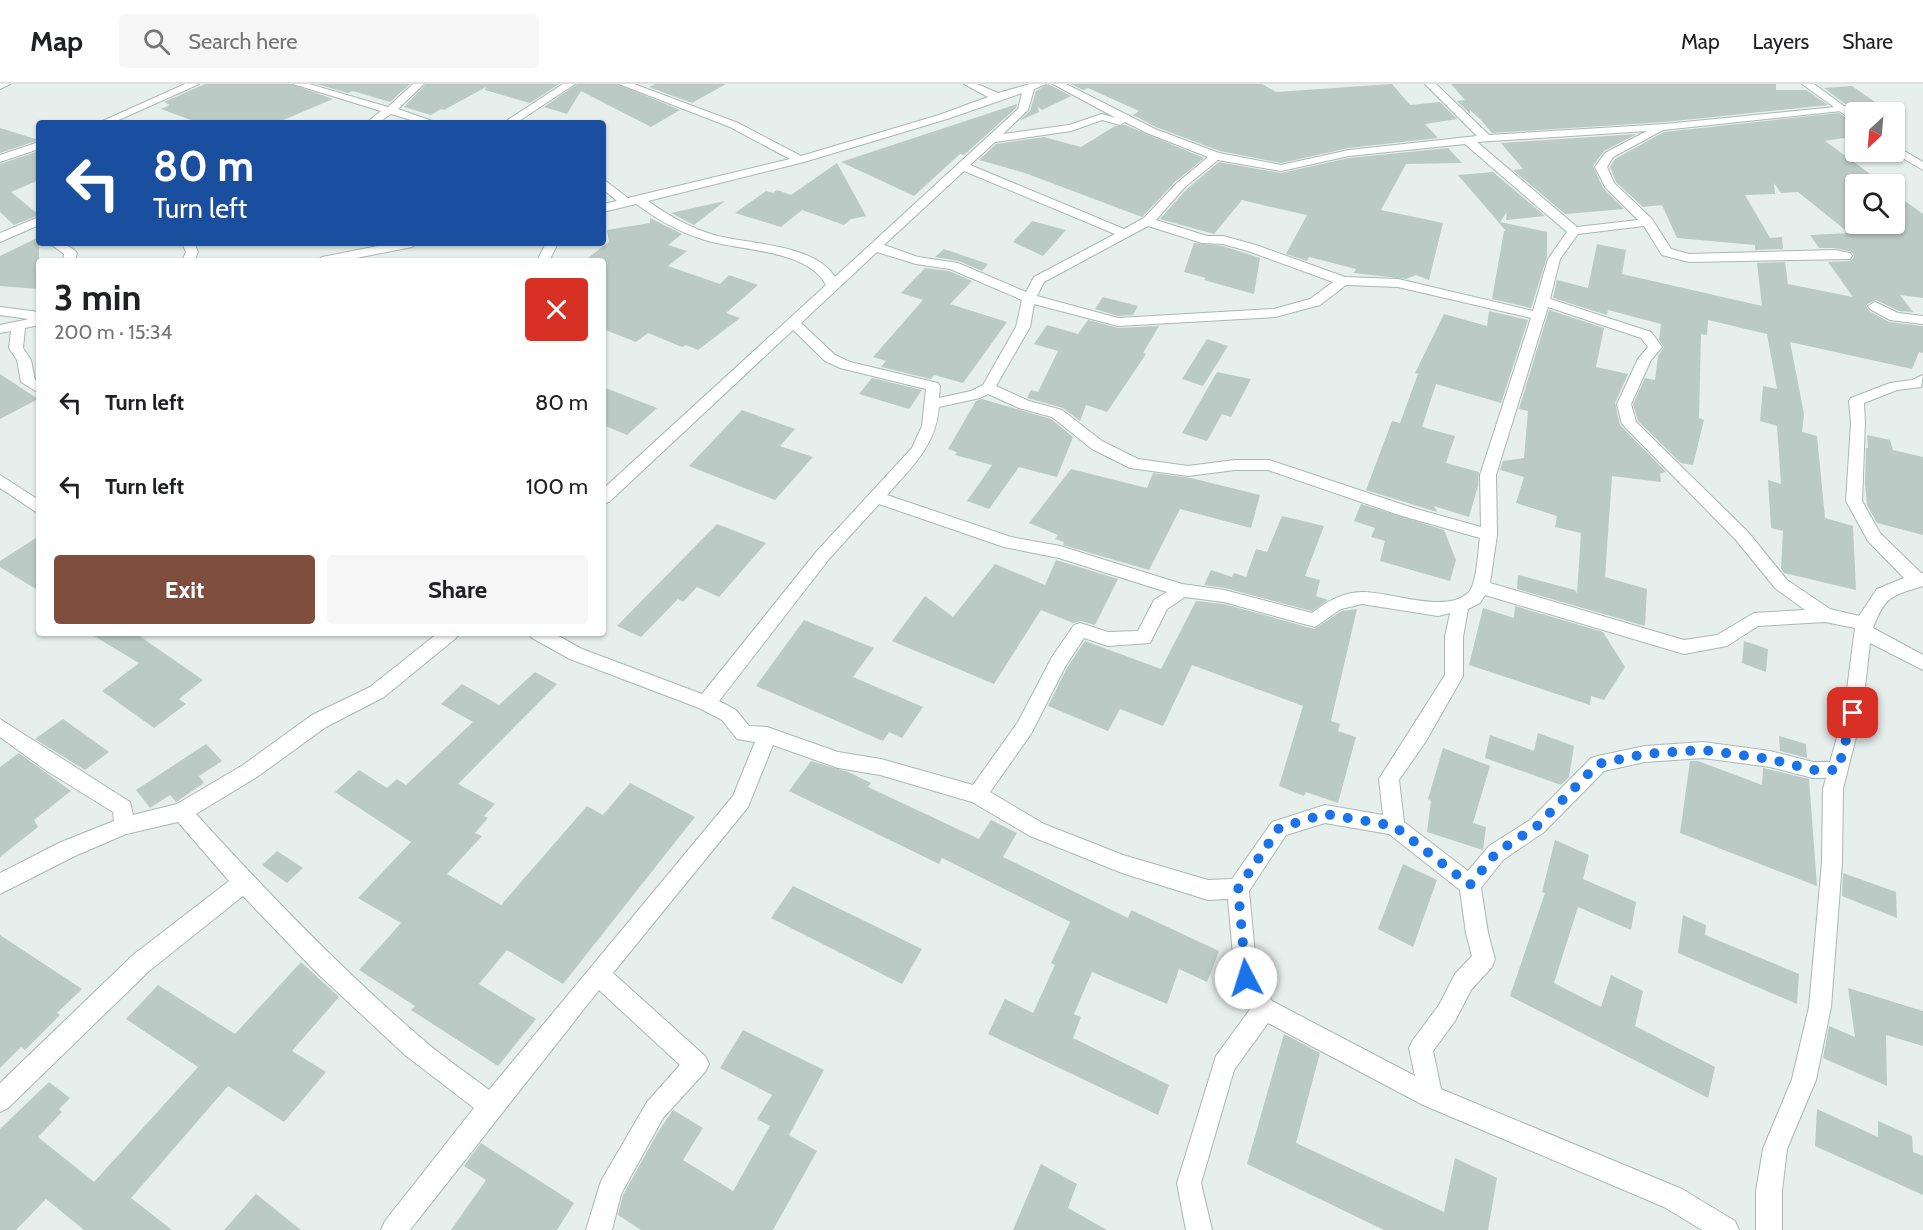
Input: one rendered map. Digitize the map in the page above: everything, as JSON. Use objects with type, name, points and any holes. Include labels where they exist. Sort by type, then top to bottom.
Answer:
[{"type":"street","points":[[0,86],[5,84]]},
{"type":"street","points":[[110,120],[194,84]]},
{"type":"street","points":[[298,84],[420,120]]},
{"type":"street","points":[[376,120],[392,110],[413,87],[419,84]]},
{"type":"street","points":[[513,120],[570,84]]},
{"type":"street","points":[[624,84],[734,125],[800,160]]},
{"type":"street","points":[[969,84],[996,97]]},
{"type":"street","points":[[1058,84],[1151,130],[1216,156],[1281,168],[1332,155],[1486,138],[1665,127],[1840,108]]},
{"type":"street","points":[[1430,84],[1486,138]]},
{"type":"street","points":[[1807,84],[1845,112]]},
{"type":"street","points":[[606,207],[800,160],[943,117],[996,97],[1035,86]]},
{"type":"street","points":[[606,495],[1023,110],[1035,86]]},
{"type":"street","points":[[992,139],[1071,128],[1102,117],[1151,130]]},
{"type":"street","points":[[1665,127],[1609,155],[1601,167],[1609,185],[1648,222],[1666,252],[1682,258],[1834,254],[1846,256]]},
{"type":"street","points":[[1468,141],[1574,231],[1648,222]]},
{"type":"street","points":[[0,159],[36,146]]},
{"type":"street","points":[[1905,155],[1923,167]]},
{"type":"street","points":[[933,404],[975,394],[988,388],[1023,327],[1029,298],[1039,280],[1148,221],[1182,185],[1216,156]]},
{"type":"street","points":[[962,166],[1124,233]]},
{"type":"street","points":[[606,185],[632,202],[676,225],[748,247],[798,256],[812,261],[826,272],[833,285]]},
{"type":"street","points":[[1148,221],[1206,240],[1223,240],[1252,248],[1343,281],[1398,283],[1540,308],[1646,335],[1654,347],[1645,359],[1624,405],[1629,423],[1742,536],[1781,584],[1825,615],[1864,627],[1923,663]]},
{"type":"street","points":[[0,238],[36,222]]},
{"type":"street","points":[[21,229],[36,234]]},
{"type":"street","points":[[876,497],[1010,543],[1060,552],[1182,590],[1224,596],[1315,620],[1336,604],[1362,598],[1438,609],[1460,605],[1474,598],[1481,587],[1489,535],[1488,475],[1554,259],[1574,231]]},
{"type":"street","points":[[60,246],[71,252],[70,258]]},
{"type":"street","points":[[328,258],[346,249],[379,246]]},
{"type":"street","points":[[876,247],[916,260],[954,266],[1029,298],[1118,322],[1275,313],[1315,302],[1343,281]]},
{"type":"street","points":[[1875,306],[1895,317],[1923,320]]},
{"type":"street","points":[[0,311],[36,316]]},
{"type":"street","points":[[0,329],[36,322]]},
{"type":"street","points":[[706,703],[824,555],[918,451],[930,424],[933,386],[845,365],[830,358],[794,324]]},
{"type":"street","points":[[19,325],[16,348],[24,360],[28,382],[36,386]]},
{"type":"street","points":[[1921,385],[1895,386],[1856,401],[1858,423],[1854,501],[1874,537],[1921,580]]},
{"type":"street","points":[[988,388],[1024,405],[1057,413],[1097,445],[1135,465],[1188,471],[1235,465],[1269,465],[1407,512],[1489,535]]},
{"type":"street","points":[[0,480],[36,506]]},
{"type":"street","points":[[1769,1230],[1769,1191],[1775,1149],[1804,1080],[1820,1007],[1832,862],[1833,789],[1853,713],[1864,627],[1869,612],[1883,594],[1898,586],[1921,580]]},
{"type":"street","points":[[1481,587],[1684,647],[1721,641],[1754,620],[1825,615]]},
{"type":"street","points":[[977,795],[1030,719],[1046,683],[1070,642],[1080,630],[1108,639],[1144,638],[1160,605],[1182,590]]},
{"type":"street","points":[[1394,826],[1389,779],[1419,735],[1454,676],[1454,637],[1460,605]]},
{"type":"street","points":[[0,884],[68,849],[124,826],[182,812],[250,771],[319,721],[377,692],[447,636]]},
{"type":"street","points":[[543,636],[576,654],[706,703],[729,715],[744,733],[767,735],[838,760],[882,767],[902,775],[977,795],[1036,830],[1122,864],[1208,890],[1238,889]]},
{"type":"street","points":[[0,727],[54,765],[123,808],[124,826]]},
{"type":"street","points":[[394,1230],[491,1106],[741,801],[767,735]]},
{"type":"street","points":[[1470,885],[1496,853],[1537,826],[1598,764],[1645,754],[1703,750],[1770,759],[1813,770],[1838,770]]},
{"type":"street","points":[[182,812],[244,882],[324,964],[413,1047],[491,1106]]},
{"type":"street","points":[[1431,1097],[1421,1048],[1447,1013],[1463,982],[1484,959],[1477,933],[1470,885],[1394,826],[1325,814],[1279,828],[1238,889],[1246,978],[1264,1009],[1431,1097],[1673,1198],[1726,1230]]},
{"type":"street","points":[[0,1100],[141,963],[244,882]]},
{"type":"street","points":[[598,974],[697,1064],[655,1110],[609,1190],[599,1230]]},
{"type":"street","points":[[1199,1230],[1189,1183],[1224,1064],[1264,1009]]},
{"type":"building","points":[[205,84],[291,84],[333,99],[283,120],[191,120],[161,109],[170,105],[164,102]]},
{"type":"building","points":[[317,84],[410,84],[390,102],[353,91],[348,93]]},
{"type":"building","points":[[426,84],[559,84],[530,103],[485,90],[486,87],[431,115],[404,107]]},
{"type":"building","points":[[577,84],[617,84],[680,110],[651,127],[581,91],[567,114],[544,107]]},
{"type":"building","points":[[655,84],[726,84],[692,103],[649,87]]},
{"type":"building","points":[[1048,84],[1071,96],[1042,110],[1038,107],[1039,112],[1019,121],[1030,111],[1036,91]]},
{"type":"building","points":[[1071,84],[1262,84],[1276,92],[1392,84],[1410,105],[1440,102],[1457,119],[1425,124],[1438,138],[1349,148],[1281,163],[1220,151],[1156,127],[1133,115],[1139,111],[1088,88],[1083,90]]},
{"type":"building","points":[[1451,84],[1776,84],[1776,90],[1806,90],[1828,105],[1665,122],[1492,133],[1481,120],[1470,110],[1470,114],[1457,101],[1465,100]]},
{"type":"building","points":[[1852,86],[1875,102],[1845,104],[1824,88]]},
{"type":"building","points":[[1017,104],[1016,108],[964,155],[960,154],[914,196],[841,162]]},
{"type":"building","points":[[1839,113],[1845,117],[1845,138],[1825,141],[1845,156],[1845,162],[1854,162],[1870,174],[1845,174],[1845,230],[1798,192],[1781,193],[1774,183],[1775,194],[1745,195],[1770,238],[1782,237],[1783,249],[1755,250],[1755,245],[1677,238],[1662,205],[1643,207],[1616,182],[1610,167],[1615,159],[1664,132]]},
{"type":"building","points":[[1125,125],[1204,158],[1176,181],[1142,217],[1025,173],[979,160],[996,144],[1044,137],[1081,147],[1115,126]]},
{"type":"building","points":[[0,128],[36,139],[36,141],[0,153]]},
{"type":"building","points":[[1637,134],[1604,151],[1593,166],[1603,188],[1624,209],[1565,214],[1513,170],[1523,169],[1501,143]]},
{"type":"building","points":[[1448,148],[1462,163],[1406,164],[1381,210],[1443,223],[1429,280],[1416,275],[1406,279],[1354,273],[1356,269],[1309,257],[1307,261],[1286,254],[1307,215],[1242,200],[1214,234],[1160,219],[1187,189],[1219,162],[1281,173],[1349,158]]},
{"type":"building","points":[[36,152],[36,181],[11,192],[36,213],[36,216],[14,225],[0,212],[0,164]]},
{"type":"building","points":[[837,163],[866,216],[851,219],[844,225],[802,210],[781,227],[735,213],[766,191],[773,193],[777,190],[791,195]]},
{"type":"building","points":[[1493,172],[1545,216],[1506,220],[1507,212],[1500,222],[1547,232],[1547,257],[1531,308],[1492,299],[1504,231],[1506,231],[1458,175]]},
{"type":"building","points":[[725,201],[694,225],[671,213]]},
{"type":"building","points":[[1905,201],[1923,214],[1923,298],[1900,295],[1913,312],[1899,311],[1876,300],[1866,305],[1869,311],[1889,322],[1923,326],[1923,353],[1919,352],[1912,369],[1790,342],[1804,414],[1802,432],[1817,436],[1825,518],[1853,526],[1856,590],[1784,573],[1781,569],[1783,531],[1771,528],[1768,480],[1781,484],[1777,426],[1760,421],[1763,386],[1777,389],[1767,334],[1708,320],[1707,335],[1701,334],[1699,418],[1704,420],[1693,465],[1681,463],[1638,421],[1633,404],[1645,378],[1655,380],[1658,356],[1664,347],[1659,340],[1661,324],[1608,310],[1607,315],[1553,298],[1557,280],[1588,288],[1597,244],[1626,250],[1622,274],[1762,306],[1757,263],[1785,262],[1788,284],[1853,297],[1828,262],[1850,261],[1854,257],[1852,252],[1834,248],[1819,248],[1810,235],[1905,234]]},
{"type":"building","points":[[650,218],[682,234],[668,245],[687,251],[668,266],[720,284],[729,275],[758,285],[726,313],[740,318],[698,350],[686,345],[682,347],[648,333],[636,342],[606,330],[606,258],[588,258],[609,242],[607,230],[650,223]]},
{"type":"building","points":[[1032,221],[1066,230],[1043,256],[1013,242]]},
{"type":"building","points":[[36,238],[36,246],[39,246],[39,258],[36,258],[36,289],[0,286],[0,256]]},
{"type":"building","points":[[1194,243],[1223,246],[1260,258],[1254,294],[1184,272]]},
{"type":"building","points":[[944,249],[988,264],[982,271],[959,261],[935,257]]},
{"type":"building","points":[[925,268],[949,271],[972,281],[950,304],[1007,322],[963,383],[934,375],[931,379],[881,367],[886,361],[873,357],[923,300],[901,293]]},
{"type":"building","points":[[1103,297],[1138,306],[1133,315],[1118,316],[1095,309]]},
{"type":"building","points":[[1549,310],[1604,328],[1596,367],[1628,374],[1615,403],[1620,425],[1666,472],[1660,474],[1661,482],[1612,476],[1605,577],[1647,589],[1645,626],[1517,589],[1518,575],[1575,590],[1577,593],[1581,533],[1555,527],[1557,516],[1516,503],[1524,477],[1500,470],[1503,461],[1524,458],[1528,411],[1519,409]]},
{"type":"building","points":[[1489,311],[1528,320],[1501,403],[1436,384],[1422,427],[1455,436],[1446,463],[1479,472],[1478,486],[1469,517],[1434,506],[1437,512],[1366,490],[1392,421],[1400,423],[1418,374],[1415,373],[1444,314],[1487,326]]},
{"type":"building","points":[[1088,320],[1118,328],[1159,326],[1143,353],[1146,354],[1107,412],[1086,405],[1080,421],[1063,408],[1027,398],[1031,390],[1038,392],[1058,351],[1034,344],[1047,325],[1078,334]]},
{"type":"building","points":[[1207,339],[1228,346],[1203,386],[1182,379]]},
{"type":"building","points":[[1217,372],[1251,379],[1231,417],[1222,414],[1207,441],[1182,433]]},
{"type":"building","points":[[0,374],[36,398],[36,400],[0,419]]},
{"type":"building","points":[[872,378],[922,390],[909,409],[859,394]]},
{"type":"building","points":[[606,388],[657,408],[627,435],[606,426]]},
{"type":"building","points":[[982,399],[1051,419],[1073,437],[1057,477],[1019,467],[989,509],[967,501],[992,465],[955,455],[957,452],[948,449],[976,401]]},
{"type":"building","points":[[742,410],[795,429],[780,446],[813,457],[775,500],[689,466]]},
{"type":"building","points":[[1867,435],[1890,440],[1893,450],[1923,457],[1923,535],[1877,523],[1867,505],[1865,484]]},
{"type":"building","points":[[1071,469],[1147,488],[1153,473],[1191,478],[1260,495],[1251,528],[1180,509],[1149,570],[1063,545],[1064,542],[1055,539],[1058,535],[1029,523]]},
{"type":"building","points":[[1361,504],[1444,530],[1456,560],[1450,581],[1380,561],[1385,541],[1371,537],[1375,528],[1354,521]]},
{"type":"building","points":[[1282,516],[1324,526],[1305,576],[1320,580],[1316,596],[1328,600],[1312,611],[1225,588],[1204,585],[1211,570],[1232,577],[1234,573],[1246,577],[1256,549],[1267,552]]},
{"type":"building","points":[[717,524],[766,543],[719,597],[697,587],[683,602],[678,599],[641,637],[617,626]]},
{"type":"building","points":[[36,538],[36,589],[0,567],[0,561]]},
{"type":"building","points":[[1056,560],[1118,579],[1095,625],[1081,621],[1073,623],[1041,610],[994,684],[892,641],[925,596],[953,617],[995,564],[1045,585]]},
{"type":"building","points":[[1196,601],[1224,604],[1314,629],[1342,611],[1357,609],[1331,721],[1340,724],[1338,731],[1356,737],[1338,803],[1306,792],[1304,796],[1279,786],[1303,706],[1192,665],[1163,726],[1120,709],[1108,731],[1048,706],[1067,668],[1085,641],[1161,669]]},
{"type":"building","points":[[1515,606],[1603,632],[1625,667],[1604,700],[1591,696],[1590,705],[1469,665],[1483,608],[1514,618]]},
{"type":"building","points":[[804,620],[874,648],[853,677],[923,707],[902,738],[889,732],[883,741],[756,686]]},
{"type":"building","points":[[94,636],[139,636],[203,680],[179,699],[186,704],[154,728],[102,691],[139,663]]},
{"type":"building","points":[[1744,641],[1768,649],[1766,672],[1742,663]]},
{"type":"building","points":[[535,672],[557,684],[458,784],[495,804],[484,816],[488,818],[475,833],[482,836],[447,874],[501,905],[587,806],[603,815],[630,783],[695,817],[563,984],[507,950],[479,984],[536,1019],[498,1066],[411,1010],[415,1006],[359,970],[401,923],[358,898],[411,842],[335,792],[359,770],[387,788],[397,779],[406,785],[473,722],[441,704],[462,684],[499,705]]},
{"type":"building","points":[[63,719],[109,752],[85,770],[35,739]]},
{"type":"building","points":[[1538,733],[1574,746],[1569,777],[1561,785],[1485,758],[1490,735],[1534,751]]},
{"type":"building","points":[[1779,736],[1806,744],[1807,758],[1780,751]]},
{"type":"building","points":[[206,744],[222,761],[199,776],[204,783],[176,802],[170,795],[150,808],[136,790]]},
{"type":"building","points":[[1443,748],[1490,766],[1473,823],[1486,827],[1483,850],[1427,832],[1431,801],[1428,799]]},
{"type":"building","points":[[19,753],[71,791],[34,820],[38,827],[0,857],[0,767]]},
{"type":"building","points":[[811,761],[848,772],[871,783],[868,787],[979,839],[991,820],[1017,833],[1003,857],[1128,918],[1131,910],[1219,951],[1207,982],[1179,969],[1167,1004],[1092,972],[1074,1014],[1081,1017],[1073,1038],[1169,1085],[1158,1115],[988,1034],[1005,999],[1033,1013],[1055,965],[1051,963],[1070,922],[942,858],[939,864],[789,791]]},
{"type":"building","points":[[1690,761],[1698,761],[1762,785],[1763,768],[1809,779],[1817,886],[1680,833]]},
{"type":"building","points":[[1555,840],[1589,855],[1583,879],[1636,902],[1631,930],[1578,907],[1554,983],[1601,1007],[1611,975],[1643,991],[1635,1026],[1715,1067],[1708,1098],[1510,996],[1545,893],[1542,892]]},
{"type":"building","points":[[277,851],[303,868],[287,883],[262,865]]},
{"type":"building","points":[[1403,864],[1437,880],[1413,947],[1378,929]]},
{"type":"building","points":[[1843,873],[1896,892],[1897,918],[1842,896]]},
{"type":"building","points":[[793,886],[922,949],[902,984],[771,918]]},
{"type":"building","points":[[1683,915],[1706,925],[1705,935],[1799,974],[1797,1004],[1678,953]]},
{"type":"building","points":[[0,935],[82,989],[57,1013],[60,1015],[25,1050],[21,1047],[0,1068]]},
{"type":"building","points":[[301,962],[339,997],[292,1051],[326,1072],[284,1122],[228,1086],[131,1198],[172,1230],[84,1230],[46,1199],[16,1230],[0,1230],[0,1129],[49,1082],[70,1098],[59,1109],[62,1112],[38,1137],[94,1182],[198,1067],[126,1019],[158,985],[235,1034]]},
{"type":"building","points":[[1848,988],[1923,1011],[1923,1046],[1886,1035],[1887,1086],[1823,1058],[1829,1026],[1855,1037]]},
{"type":"building","points":[[743,1030],[824,1070],[789,1135],[817,1151],[773,1230],[641,1230],[618,1215],[623,1195],[673,1110],[703,1128],[683,1160],[733,1191],[770,1126],[757,1119],[772,1095],[720,1068]]},
{"type":"building","points":[[1284,1034],[1320,1053],[1296,1143],[1444,1212],[1455,1158],[1497,1178],[1488,1230],[1384,1230],[1247,1164]]},
{"type":"building","points":[[1817,1109],[1878,1137],[1878,1121],[1912,1136],[1913,1152],[1923,1156],[1923,1195],[1815,1146]]},
{"type":"building","points":[[481,1143],[574,1203],[557,1230],[451,1230],[486,1180],[464,1166]]},
{"type":"building","points":[[1041,1164],[1077,1184],[1068,1208],[1107,1230],[1013,1230]]},
{"type":"building","points":[[256,1194],[301,1230],[224,1230]]},
{"type":"route","points":[[1246,978],[1238,889],[1279,828],[1325,814],[1394,826],[1470,885],[1496,853],[1537,826],[1598,764],[1645,754],[1703,750],[1770,759],[1813,770],[1838,770],[1853,713]]}]
